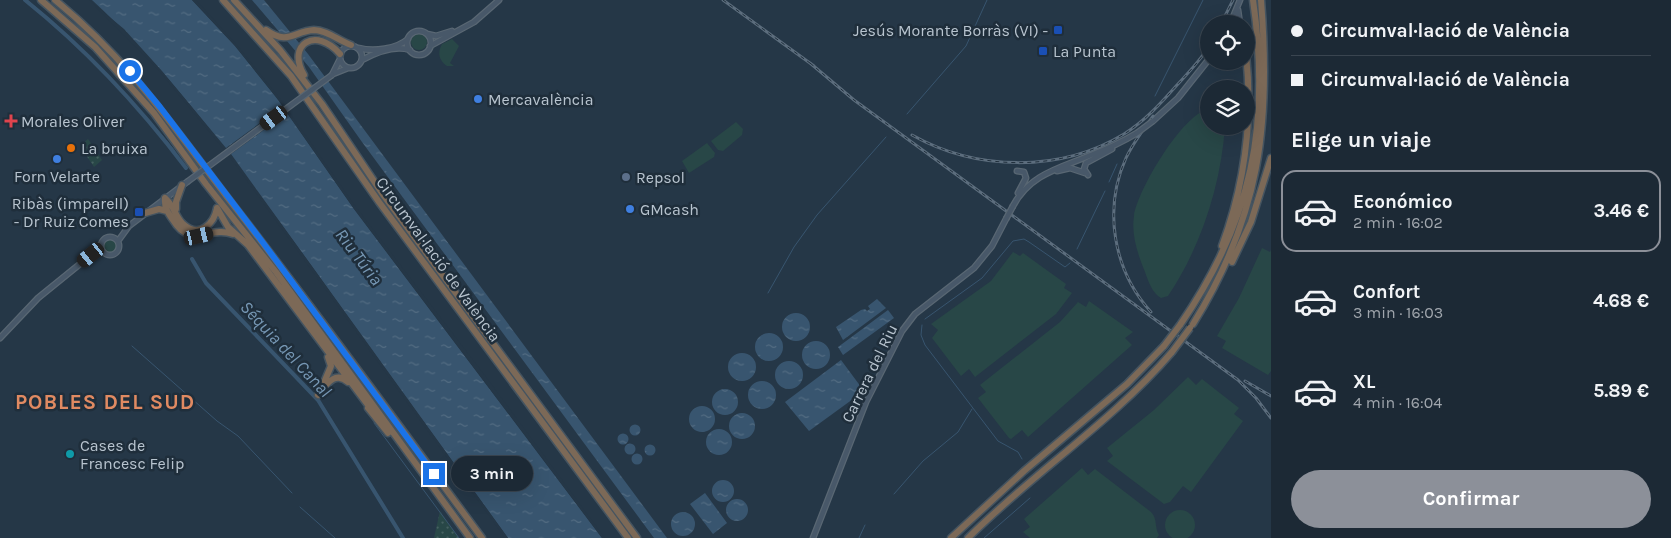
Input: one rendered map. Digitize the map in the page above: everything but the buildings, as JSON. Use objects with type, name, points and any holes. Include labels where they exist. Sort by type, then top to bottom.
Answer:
[{"type":"highway","points":[[41,0],[95,47],[124,77],[154,113],[206,184],[276,272],[470,538]]},
{"type":"highway","points":[[55,0],[101,41],[160,107],[482,538]]},
{"type":"highway","name":"Circumval·lació de València","points":[[223,0],[291,76],[379,202],[628,538]]},
{"type":"highway","name":"Circumval·lació de València","points":[[234,0],[274,43],[322,104],[379,188],[638,538]]},
{"type":"highway","points":[[238,0],[267,30],[277,36],[289,38],[314,30],[324,32],[350,45]]},
{"type":"highway","points":[[951,538],[1024,471],[1127,384],[1164,346],[1180,325],[1217,264],[1229,241],[1244,195],[1258,130],[1261,73],[1253,0]]},
{"type":"highway","points":[[1192,326],[1216,285],[1246,220],[1261,161],[1268,100],[1268,70],[1261,0]]},
{"type":"highway","points":[[322,104],[301,70],[298,57],[304,44],[312,40],[321,40],[331,44],[340,57]]},
{"type":"highway","points":[[1217,264],[1232,216],[1244,165],[1249,102],[1247,70]]},
{"type":"highway","points":[[968,538],[989,517],[1134,393],[1172,352],[1219,287],[1241,245],[1262,190],[1271,158]]},
{"type":"highway","points":[[176,212],[176,202],[185,183]]},
{"type":"highway","points":[[206,184],[228,227],[239,236],[470,538]]},
{"type":"highway","points":[[165,198],[172,204],[182,223],[191,229],[200,230],[208,226],[214,219],[217,208]]},
{"type":"highway","points":[[165,198],[167,211],[178,228],[188,235],[199,236],[227,232],[239,236]]},
{"type":"highway","points":[[145,214],[159,209],[167,211]]},
{"type":"highway","points":[[296,288],[359,387]]},
{"type":"highway","points":[[307,324],[330,362],[330,371],[318,394],[330,380],[336,377],[343,378],[389,434]]},
{"type":"highway","points":[[492,342],[565,453]]},
{"type":"street","points":[[0,338],[38,298],[91,255],[105,238],[113,237],[129,226],[332,75],[348,68],[356,67],[362,60],[372,55],[400,48],[422,54],[430,46],[488,12],[499,0]]},
{"type":"street","points":[[1234,15],[1240,0]]},
{"type":"street","points":[[1238,6],[1239,15]]},
{"type":"street","points":[[332,75],[344,48],[350,45],[359,48],[382,48],[400,44],[415,31],[439,35],[466,26]]},
{"type":"street","points":[[427,34],[430,46]]},
{"type":"street","points":[[408,39],[410,50]]},
{"type":"street","points":[[359,48],[362,60]]},
{"type":"street","points":[[340,57],[348,68]]},
{"type":"street","name":"Carrera del Riu","points":[[814,538],[862,410],[902,331],[915,314],[974,268],[992,246],[1016,199],[1028,185],[1039,176],[1119,144],[1137,133],[1154,121],[1178,98],[1200,70]]},
{"type":"street","points":[[1039,176],[1067,168],[1079,170],[1088,175],[1084,169],[1086,163],[1119,144]]},
{"type":"street","points":[[1016,199],[1026,178],[1024,172],[1017,171]]},
{"type":"street","points":[[118,241],[129,226]]},
{"type":"street","points":[[91,255],[105,254],[110,256],[117,252],[119,248],[118,241],[113,237]]},
{"type":"street","points":[[101,244],[105,254]]},
{"type":"green space","points":[[419,34],[425,36],[427,42],[425,48],[419,50],[413,48],[411,42],[413,36]]},
{"type":"green space","points":[[452,39],[459,46],[450,63],[454,66],[447,66],[442,61],[439,53],[442,44]]},
{"type":"green space","points":[[1200,113],[1200,135],[1224,135],[1219,171],[1207,215],[1190,257],[1168,296],[1161,298],[1151,287],[1140,259],[1134,238],[1134,216],[1143,189],[1152,172],[1175,138]]},
{"type":"green space","points":[[736,122],[743,129],[742,135],[723,151],[718,150],[711,141]]},
{"type":"green space","points":[[88,139],[102,160],[94,167],[80,146]]},
{"type":"green space","points":[[707,143],[715,153],[714,157],[689,173],[682,161]]},
{"type":"green space","points":[[110,239],[115,241],[117,246],[115,251],[110,253],[105,251],[103,246],[105,241]]},
{"type":"green space","points":[[1262,248],[1270,252],[1271,250],[1271,371],[1268,375],[1222,348],[1226,341],[1217,336],[1239,298]]},
{"type":"green space","points":[[1013,252],[1020,256],[1023,253],[1066,284],[1064,288],[1072,293],[1056,314],[975,377],[969,369],[961,376],[932,338],[938,330],[931,324],[991,281]]},
{"type":"green space","points":[[1089,301],[1133,332],[1125,338],[1132,345],[1028,437],[1022,430],[1011,439],[1009,438],[978,398],[986,392],[980,385],[1060,322],[1078,302],[1086,307]]},
{"type":"green space","points":[[1188,377],[1196,385],[1202,379],[1239,408],[1234,414],[1243,421],[1191,492],[1183,486],[1170,502],[1164,504],[1107,461],[1113,456],[1107,448],[1154,410]]},
{"type":"green space","points":[[1082,468],[1088,475],[1095,469],[1151,512],[1159,535],[1157,538],[1030,538],[1023,532],[1030,527],[1024,519]]},
{"type":"green space","points":[[1180,510],[1186,512],[1193,519],[1195,525],[1193,531],[1183,539],[1177,539],[1170,535],[1165,525],[1170,515]]},
{"type":"green space","points":[[440,511],[459,538],[434,538]]},
{"type":"water","name":"Riu Túria","points":[[92,0],[192,0],[235,46],[276,97],[354,209],[602,538],[508,538],[311,265],[208,127],[153,61]]},
{"type":"water","points":[[252,0],[264,0],[308,54],[667,538],[654,538],[362,142],[309,67]]},
{"type":"water","points":[[877,299],[886,308],[843,340],[836,327],[861,310],[865,309],[867,311],[870,309],[868,306]]},
{"type":"water","points":[[888,310],[894,318],[843,355],[838,347]]},
{"type":"water","points":[[796,313],[806,317],[810,327],[806,337],[796,341],[786,337],[782,327],[786,317]]},
{"type":"water","points":[[769,333],[779,337],[783,347],[779,357],[769,361],[759,357],[755,347],[759,337]]},
{"type":"water","points":[[816,341],[826,345],[830,355],[826,365],[816,369],[806,365],[802,355],[806,345]]},
{"type":"water","points":[[742,353],[752,357],[756,367],[752,377],[742,381],[732,377],[728,367],[732,357]]},
{"type":"water","points":[[841,360],[864,391],[809,431],[785,402]]},
{"type":"water","points":[[789,361],[799,365],[803,375],[799,385],[789,389],[779,385],[775,375],[779,365]]},
{"type":"water","points":[[762,381],[772,385],[776,395],[772,405],[762,409],[752,405],[748,395],[752,385]]},
{"type":"water","points":[[725,389],[734,393],[738,402],[734,411],[725,415],[716,411],[712,402],[716,393]]},
{"type":"water","points":[[702,406],[711,410],[715,419],[711,428],[702,432],[693,428],[689,419],[693,410]]},
{"type":"water","points":[[742,413],[751,417],[755,426],[751,435],[742,439],[733,435],[729,426],[733,417]]},
{"type":"water","points":[[635,424],[641,430],[635,436],[629,430]]},
{"type":"water","points":[[719,429],[728,433],[732,442],[728,451],[719,455],[710,451],[706,442],[710,433]]},
{"type":"water","points":[[623,433],[629,439],[623,445],[617,439]]},
{"type":"water","points":[[630,443],[636,449],[630,455],[624,449]]},
{"type":"water","points":[[650,444],[656,450],[650,456],[644,450]]},
{"type":"water","points":[[637,453],[643,459],[637,465],[631,459]]},
{"type":"water","points":[[723,480],[733,487],[734,491],[727,501],[723,502],[713,495],[712,491],[719,481]]},
{"type":"water","points":[[705,493],[727,523],[713,534],[690,504]]},
{"type":"water","points":[[737,499],[747,506],[748,510],[741,520],[737,521],[727,514],[726,510],[733,500]]},
{"type":"water","points":[[683,512],[688,513],[694,519],[694,529],[688,535],[683,536],[678,535],[672,529],[671,524],[672,519],[678,513]]},
{"type":"pier","points":[[89,0],[124,29],[162,71],[226,148],[283,106],[235,46],[192,0],[196,0],[237,45],[278,96],[356,207],[486,377],[605,538],[602,538],[354,209],[287,113],[231,154],[508,538],[505,538],[229,156],[160,72]]},
{"type":"waterway","points":[[25,0],[69,38],[111,79],[150,122],[186,168]]},
{"type":"waterway","points":[[27,0],[105,72],[175,151]]},
{"type":"waterway","points":[[907,114],[966,46],[987,0]]},
{"type":"waterway","points":[[1155,96],[1203,0]]},
{"type":"waterway","points":[[768,293],[794,247],[817,215],[886,137]]},
{"type":"waterway","points":[[1109,182],[1117,164]]},
{"type":"waterway","points":[[1077,249],[1105,191]]},
{"type":"waterway","points":[[925,319],[982,278],[1013,241],[1024,239],[1065,267],[1070,263]]},
{"type":"waterway","name":"Séquia del Canal","points":[[192,259],[206,283],[318,400],[403,538]]},
{"type":"waterway","points":[[922,325],[921,335],[925,345],[998,441],[1018,452],[1022,459]]},
{"type":"waterway","points":[[132,346],[217,421],[238,436],[292,493]]},
{"type":"waterway","points":[[894,494],[923,461],[958,432],[972,409]]},
{"type":"waterway","points":[[374,423],[459,538]]},
{"type":"waterway","points":[[984,538],[1030,498]]},
{"type":"waterway","points":[[300,507],[335,538]]},
{"type":"waterway","points":[[859,538],[865,525]]},
{"type":"railway","points":[[723,0],[814,66]]},
{"type":"railway","points":[[1226,15],[1233,0]]},
{"type":"railway","points":[[912,135],[937,147],[963,156],[990,161],[1018,163],[1046,161],[1073,156],[1099,147],[1124,134],[1146,118],[1200,59]]},
{"type":"railway","points":[[810,63],[854,100],[1238,380],[1256,398],[1271,418]]},
{"type":"railway","points":[[1151,312],[1138,295],[1120,258],[1114,218],[1115,198],[1126,158],[1153,116]]},
{"type":"railway","points":[[1245,381],[1271,396]]},
{"type":"place","name":"Jesús Morante Borràs (VI) -","points":[[1058,30]]},
{"type":"place","name":"La Punta","points":[[1043,51]]},
{"type":"place","name":"Mercavalència","points":[[478,99]]},
{"type":"place","name":"Morales Oliver","points":[[11,121]]},
{"type":"place","name":"La bruixa","points":[[71,148]]},
{"type":"place","name":"Forn Velarte","points":[[57,159]]},
{"type":"place","name":"Repsol","points":[[626,177]]},
{"type":"place","name":"GMcash","points":[[630,209]]},
{"type":"place","name":"Ribàs (imparell) - Dr Ruiz Comes","points":[[139,212]]},
{"type":"place","name":"Cases de Francesc Felip","points":[[70,454]]},
{"type":"district","name":"POBLES DEL SUD","points":[[105,402]]},
{"type":"route","points":[[130,71],[160,107],[264,244],[434,474]]}]
